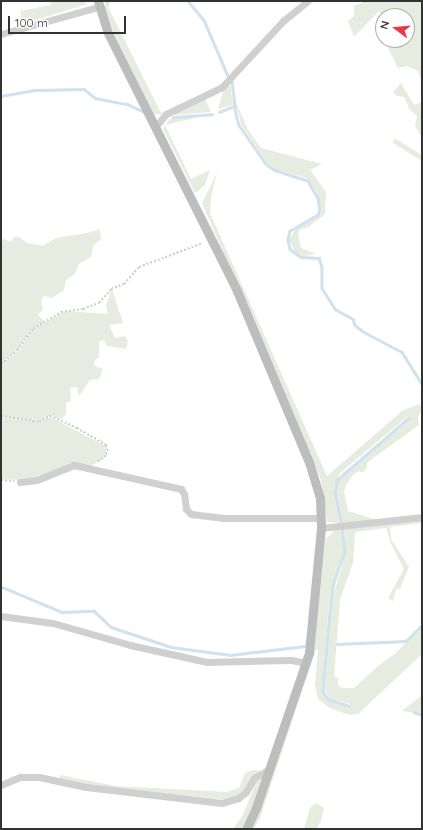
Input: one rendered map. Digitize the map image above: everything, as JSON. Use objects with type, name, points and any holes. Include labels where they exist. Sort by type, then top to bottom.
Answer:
[{"type":"main road","points":[[98,4],[108,30],[237,291],[310,462],[318,489],[321,528],[307,663],[268,770],[255,812],[246,829]]},
{"type":"street","points":[[156,125],[166,114],[222,87],[283,21],[308,1]]},
{"type":"street","points":[[1,34],[98,4]]},
{"type":"street","points":[[20,482],[36,480],[69,466],[90,469],[181,489],[184,494],[186,509],[191,514],[224,518],[321,518]]},
{"type":"street","points":[[321,528],[422,517]]},
{"type":"street","points":[[1,616],[53,623],[130,645],[207,662],[284,660],[307,663]]},
{"type":"street","points":[[1,785],[20,777],[39,777],[86,787],[222,803],[238,798],[246,792],[254,778],[268,770]]},
{"type":"path","points":[[1,364],[18,350],[33,329],[61,312],[83,310],[99,303],[112,289],[124,284],[139,267],[212,240]]},
{"type":"path","points":[[1,416],[39,422],[50,416],[93,437],[108,449],[106,456],[90,469]]},
{"type":"path","points":[[1,480],[20,482]]},
{"type":"shaded area","points":[[51,1],[84,1],[87,4],[23,24],[20,11],[51,5]]},
{"type":"shaded area","points":[[105,1],[111,1],[108,7],[162,115],[154,114],[105,15]]},
{"type":"shaded area","points":[[422,1],[422,84],[418,71],[407,66],[398,68],[388,48],[415,48],[415,8],[375,8],[375,15],[354,37],[348,21],[354,16],[354,6],[363,2]]},
{"type":"shaded area","points":[[230,83],[233,105],[218,109],[224,88]]},
{"type":"shaded area","points":[[401,83],[414,105],[422,102],[422,138],[415,126],[417,116],[410,110],[404,97],[397,96],[393,92]]},
{"type":"shaded area","points":[[205,99],[211,112],[172,115]]},
{"type":"shaded area","points":[[236,102],[248,130],[261,148],[322,164],[310,170],[326,192],[325,214],[308,227],[299,230],[298,235],[301,248],[316,254],[304,256],[296,254],[289,240],[296,228],[320,215],[322,210],[316,191],[306,178],[275,169],[267,163],[241,124]]},
{"type":"shaded area","points":[[212,114],[165,125],[171,118]]},
{"type":"shaded area","points":[[165,125],[191,179],[210,170],[205,185],[195,193],[163,129]]},
{"type":"shaded area","points":[[394,138],[422,155],[422,161],[393,143]]},
{"type":"shaded area","points":[[217,173],[211,197],[210,213],[327,476],[402,411],[419,404],[422,409],[418,417],[419,425],[367,463],[367,468],[362,473],[359,471],[353,475],[346,485],[344,491],[348,511],[377,520],[343,523],[336,485],[343,473],[410,418],[408,416],[340,473],[334,488],[340,523],[327,522],[321,480],[202,203]]},
{"type":"shaded area","points":[[100,229],[101,239],[93,246],[91,257],[79,264],[75,274],[66,280],[64,290],[52,298],[44,296],[41,302],[43,309],[38,315],[45,322],[32,329],[17,350],[1,363],[1,238],[11,242],[14,237],[19,237],[27,243],[43,246],[56,238],[87,233]]},
{"type":"shaded area","points":[[112,289],[123,323],[109,325],[115,338],[125,336],[128,341],[126,349],[107,346],[104,340],[99,342],[99,357],[95,360],[94,366],[103,369],[99,379],[90,380],[79,396],[77,387],[70,388],[71,401],[66,403],[66,414],[61,420],[50,415],[38,422],[1,416],[1,365],[18,351],[33,330],[61,313],[67,311],[108,314],[106,305]]},
{"type":"shaded area","points":[[1,417],[39,423],[50,417],[106,446],[106,456],[90,467],[78,464],[43,476],[20,480],[1,479]]},
{"type":"shaded area","points":[[422,520],[422,523],[390,527],[391,539],[409,567],[400,589],[396,589],[393,601],[388,598],[404,569],[391,544],[386,528],[355,532],[353,563],[340,600],[334,676],[338,678],[338,685],[342,688],[354,688],[378,666],[396,653],[422,626],[422,654],[358,714],[349,715],[330,708],[318,699],[315,685],[318,650],[316,649],[260,818],[254,829],[251,829],[258,816],[273,767],[302,687],[326,539],[334,531],[342,529],[344,553],[329,600],[322,691],[328,701],[349,707],[350,704],[329,698],[325,689],[332,600],[346,553],[344,528]]},
{"type":"shaded area","points":[[422,695],[422,714],[402,711]]},
{"type":"shaded area","points":[[253,770],[262,771],[244,791],[227,800],[86,785],[60,779],[60,775],[116,786],[227,792],[239,788],[245,773]]},
{"type":"shaded area","points":[[261,777],[263,778],[254,807],[242,828],[233,829],[243,815],[257,780]]},
{"type":"shaded area","points":[[316,803],[324,808],[321,821],[316,829],[304,829],[310,808]]},
{"type":"waterway","points":[[188,1],[204,20],[228,76]]},
{"type":"waterway","points":[[232,81],[236,115],[239,125],[266,164],[275,170],[308,181],[318,198],[320,210],[318,215],[290,231],[288,240],[290,249],[301,257],[319,258],[322,267],[322,288],[335,309],[353,319],[355,325],[364,332],[402,352],[422,384]]},
{"type":"waterway","points":[[1,96],[35,90],[84,89],[95,98],[127,104],[144,112]]},
{"type":"waterway","points":[[219,112],[235,106]]},
{"type":"waterway","points":[[173,117],[212,114]]},
{"type":"waterway","points":[[341,523],[335,492],[337,480],[408,418]]},
{"type":"waterway","points":[[342,527],[345,552],[334,582],[331,600],[323,691],[328,699],[349,706]]},
{"type":"waterway","points":[[2,587],[62,612],[94,611],[111,627],[171,647],[230,655],[304,646]]},
{"type":"waterway","points":[[337,644],[406,641],[422,625]]},
{"type":"waterway","points":[[414,712],[422,715]]}]
